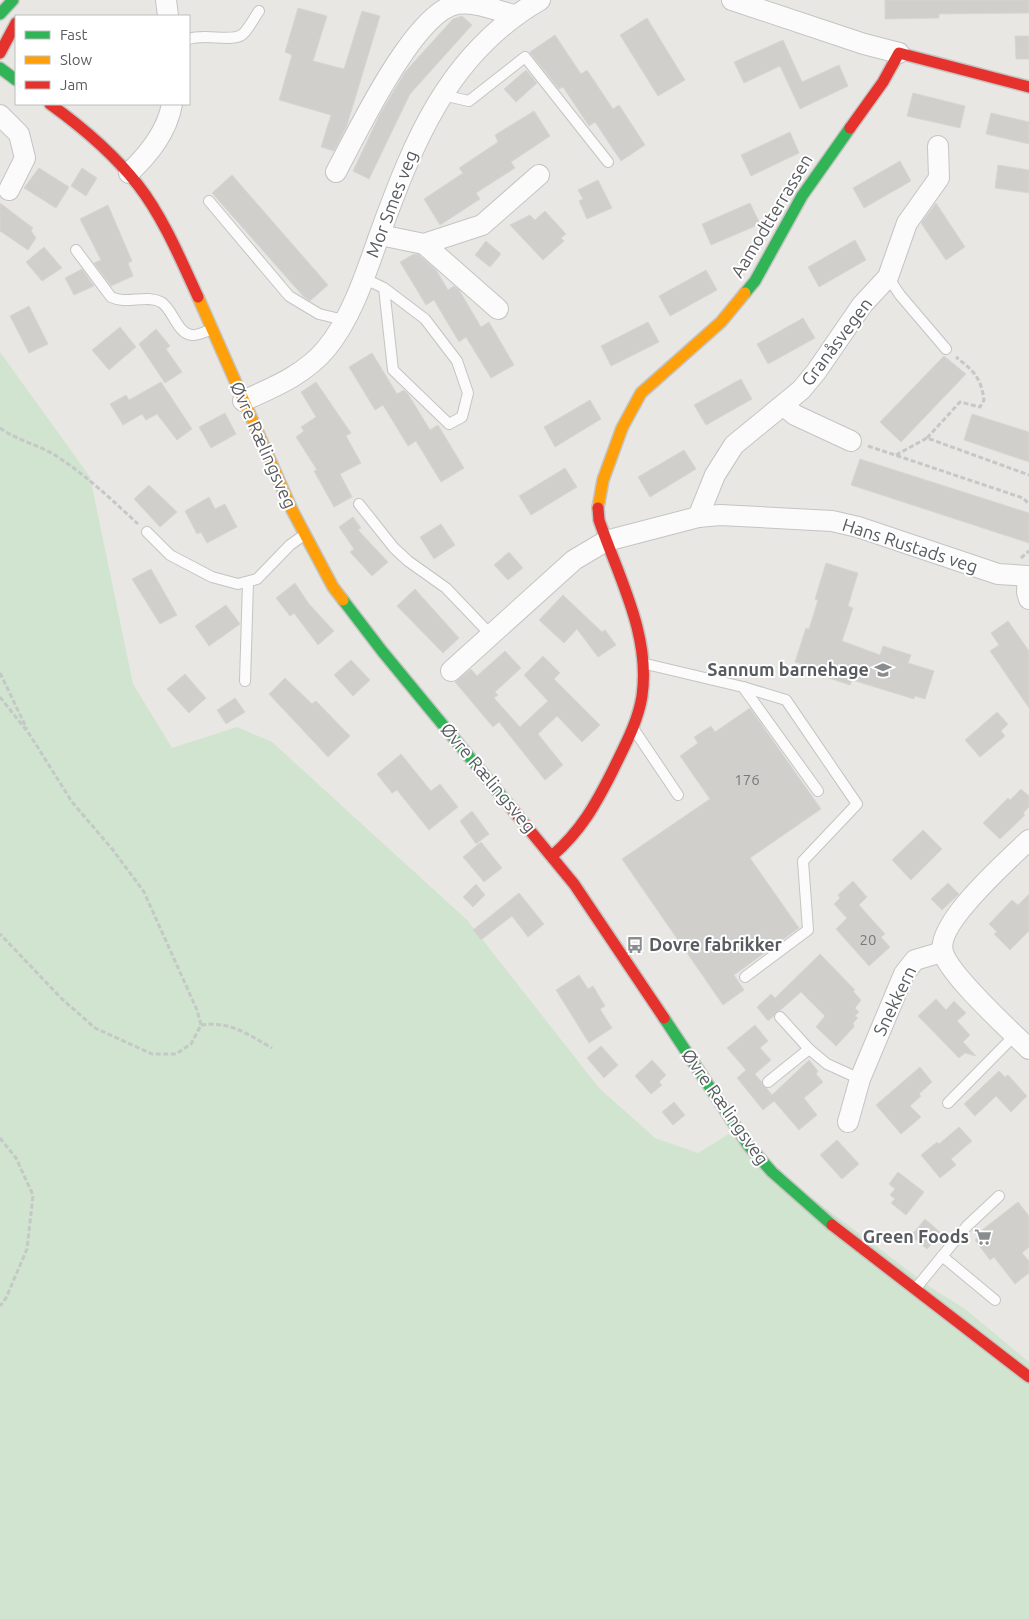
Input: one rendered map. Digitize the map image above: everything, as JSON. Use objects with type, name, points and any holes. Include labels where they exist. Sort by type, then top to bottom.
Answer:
[{"type":"main road","points":[[0,14],[13,0]]},
{"type":"main road","points":[[18,15],[22,0]]},
{"type":"main road","points":[[0,53],[15,25]]},
{"type":"main road","points":[[899,53],[1029,87]]},
{"type":"main road","name":"Aamodtterrassen","points":[[552,856],[585,826],[632,728],[642,694],[642,663],[639,636],[599,520],[598,503],[601,488],[622,428],[641,393],[721,322],[755,281],[802,196],[884,82],[899,53]]},
{"type":"main road","points":[[0,68],[15,79]]},
{"type":"main road","name":"Øvre Rælingsveg","points":[[51,105],[101,144],[129,173],[164,226],[304,535],[333,587],[347,607],[552,856],[589,906],[724,1111],[760,1160],[819,1215],[1029,1376]]},
{"type":"street","points":[[166,0],[168,15]]},
{"type":"street","name":"Mor Smes veg","points":[[244,401],[276,388],[296,375],[326,350],[344,320],[363,278],[413,146],[441,94],[469,59],[514,15],[540,0]]},
{"type":"street","points":[[732,0],[864,44],[899,53]]},
{"type":"street","points":[[336,172],[407,46],[434,17],[447,8],[459,4],[480,6],[514,15]]},
{"type":"street","points":[[129,173],[154,144],[169,117],[172,105]]},
{"type":"street","points":[[0,115],[19,134],[25,158],[9,190]]},
{"type":"street","name":"Granåsvegen","points":[[698,517],[715,475],[734,445],[754,427],[784,406],[816,372],[862,305],[888,277],[907,223],[939,178],[938,146]]},
{"type":"street","points":[[380,235],[424,244],[482,226],[539,175]]},
{"type":"street","points":[[424,244],[498,309]]},
{"type":"street","points":[[784,406],[795,416],[852,441]]},
{"type":"street","name":"Hans Rustads veg","points":[[451,671],[574,560],[606,541],[698,517],[729,516],[832,521],[858,527],[998,574],[1028,576]]},
{"type":"street","points":[[1028,576],[1026,592],[1029,599]]},
{"type":"street","points":[[1029,840],[964,906],[944,935],[942,952],[953,970],[1029,1049]]},
{"type":"street","name":"Snekkern","points":[[848,1122],[860,1079],[890,1002],[909,966],[923,956],[942,952]]},
{"type":"lane","points":[[190,39],[210,35],[229,39],[242,35],[259,11]]},
{"type":"lane","points":[[441,94],[469,100],[525,57],[608,162]]},
{"type":"lane","points":[[209,201],[290,296],[319,314],[344,320]]},
{"type":"lane","points":[[76,250],[111,297],[118,301],[158,301],[165,305],[186,333],[192,336],[212,330]]},
{"type":"lane","points":[[888,277],[900,295],[946,349]]},
{"type":"lane","points":[[363,278],[384,288],[426,319],[457,361],[468,393],[462,417],[449,424],[393,370],[384,288]]},
{"type":"lane","points":[[359,504],[394,548],[408,561],[446,588],[490,634]]},
{"type":"lane","points":[[147,532],[170,555],[212,577],[229,583],[248,583],[257,579],[290,544],[304,535]]},
{"type":"lane","points":[[245,681],[248,583]]},
{"type":"lane","points":[[642,663],[743,687],[786,700],[857,804],[803,861],[808,930],[745,977]]},
{"type":"lane","points":[[743,687],[818,791]]},
{"type":"lane","points":[[632,728],[678,795]]},
{"type":"lane","points":[[780,1017],[809,1049],[827,1064],[860,1079]]},
{"type":"lane","points":[[948,1104],[1015,1035]]},
{"type":"lane","points":[[768,1082],[809,1049]]},
{"type":"lane","points":[[915,1289],[967,1226],[999,1196]]},
{"type":"lane","points":[[942,1256],[995,1300]]},
{"type":"path","points":[[896,456],[927,438],[960,402],[980,406],[984,400],[982,384],[971,369],[946,349]]},
{"type":"path","points":[[0,428],[14,438],[56,456],[98,487],[147,532]]},
{"type":"path","points":[[927,438],[1029,475]]},
{"type":"path","points":[[852,441],[1023,498],[1029,504]]},
{"type":"path","points":[[0,673],[30,735]]},
{"type":"path","points":[[0,697],[30,735],[72,802],[113,850],[144,892],[197,1010],[201,1025],[191,1044],[176,1054],[152,1054],[95,1028],[62,998],[0,934]]},
{"type":"path","points":[[201,1025],[218,1023],[236,1028],[272,1048]]},
{"type":"path","points":[[0,1138],[16,1158],[33,1195],[27,1249],[6,1298],[0,1306]]},
{"type":"green space","points":[[0,352],[90,477],[133,684],[172,748],[237,727],[272,742],[467,920],[599,1088],[655,1138],[698,1153],[742,1126],[776,1171],[933,1289],[965,1309],[1029,1362],[1029,1619],[0,1619]]},
{"type":"building","points":[[885,0],[1029,0],[1029,13],[939,14],[939,18],[885,19]]},
{"type":"building","points":[[298,8],[327,16],[313,61],[344,69],[362,11],[380,16],[347,125],[334,151],[321,147],[331,115],[279,100],[292,55],[285,52]]},
{"type":"building","points":[[462,16],[472,25],[410,94],[369,179],[353,171],[380,114],[405,72],[453,19]]},
{"type":"building","points":[[647,18],[685,80],[658,96],[620,35]]},
{"type":"building","points":[[555,35],[581,74],[587,70],[613,109],[619,105],[645,145],[621,161],[595,122],[589,126],[563,87],[559,89],[531,54],[530,52]]},
{"type":"building","points":[[1015,36],[1029,36],[1029,59],[1016,59]]},
{"type":"building","points":[[783,40],[802,82],[839,65],[848,86],[800,109],[780,66],[744,83],[734,62]]},
{"type":"building","points":[[526,70],[537,83],[516,102],[504,89]]},
{"type":"building","points":[[913,93],[965,106],[960,128],[907,116]]},
{"type":"building","points":[[534,111],[550,136],[511,162],[515,168],[476,193],[480,199],[440,225],[424,199],[463,173],[459,168],[498,142],[495,135]]},
{"type":"building","points":[[991,113],[1029,122],[1029,144],[986,134]]},
{"type":"building","points":[[790,132],[799,153],[751,176],[741,155]]},
{"type":"building","points":[[900,161],[911,181],[864,208],[853,188]]},
{"type":"building","points":[[998,165],[1029,170],[1029,193],[995,188]]},
{"type":"building","points":[[39,168],[69,187],[56,208],[24,188]]},
{"type":"building","points":[[82,168],[97,178],[86,196],[71,186]]},
{"type":"building","points":[[232,175],[328,285],[310,301],[303,296],[212,193]]},
{"type":"building","points":[[598,180],[612,208],[587,219],[579,201],[583,199],[578,190]]},
{"type":"building","points":[[0,203],[33,228],[31,231],[36,238],[28,250],[0,231]]},
{"type":"building","points":[[750,203],[760,224],[711,245],[702,224]]},
{"type":"building","points":[[936,203],[965,247],[946,260],[921,223]]},
{"type":"building","points":[[108,205],[132,261],[128,263],[133,276],[111,286],[94,263],[101,260],[80,219]]},
{"type":"building","points":[[545,211],[566,234],[561,238],[564,241],[543,260],[510,225],[530,215],[535,220]]},
{"type":"building","points":[[855,240],[866,260],[819,287],[808,267]]},
{"type":"building","points":[[486,241],[501,254],[490,267],[475,255]]},
{"type":"building","points":[[44,247],[62,268],[42,281],[26,262]]},
{"type":"building","points":[[414,254],[419,255],[436,270],[448,290],[454,286],[459,290],[481,327],[489,322],[514,365],[491,378],[466,337],[459,342],[434,300],[426,305],[400,262]]},
{"type":"building","points":[[82,269],[94,286],[74,295],[65,278]]},
{"type":"building","points":[[706,270],[717,290],[670,316],[659,296]]},
{"type":"building","points":[[29,306],[48,344],[29,353],[10,316]]},
{"type":"building","points":[[803,318],[815,338],[768,364],[757,344]]},
{"type":"building","points":[[648,322],[659,342],[611,366],[601,346]]},
{"type":"building","points":[[120,327],[136,347],[109,370],[92,350]]},
{"type":"building","points":[[156,329],[170,346],[166,349],[182,372],[165,383],[139,344]]},
{"type":"building","points":[[372,353],[397,394],[404,390],[408,394],[430,430],[438,425],[464,468],[441,482],[416,441],[408,446],[383,405],[375,410],[349,367]]},
{"type":"building","points":[[944,356],[966,374],[901,442],[880,422]]},
{"type":"building","points":[[741,379],[752,399],[706,425],[694,405]]},
{"type":"building","points":[[161,382],[192,429],[177,440],[157,414],[146,420],[142,414],[123,425],[110,404],[126,395],[129,400]]},
{"type":"building","points":[[316,382],[351,433],[346,436],[361,463],[340,474],[352,497],[334,507],[314,471],[317,470],[296,437],[304,431],[301,427],[316,417],[301,392]]},
{"type":"building","points":[[590,400],[601,419],[555,447],[544,427]]},
{"type":"building","points":[[225,413],[236,434],[211,448],[199,427]]},
{"type":"building","points":[[972,414],[1029,432],[1029,462],[964,440]]},
{"type":"building","points":[[684,450],[696,469],[650,497],[638,477]]},
{"type":"building","points":[[860,459],[1029,513],[1029,543],[851,485]]},
{"type":"building","points":[[565,468],[577,487],[531,515],[519,496]]},
{"type":"building","points":[[149,485],[177,512],[160,527],[134,499]]},
{"type":"building","points":[[209,497],[215,509],[225,504],[237,527],[207,543],[201,532],[197,534],[185,511]]},
{"type":"building","points":[[353,517],[361,528],[358,530],[388,562],[372,576],[350,552],[354,549],[339,527]]},
{"type":"building","points":[[441,524],[455,545],[434,559],[420,537]]},
{"type":"building","points":[[509,552],[523,568],[508,580],[494,565]]},
{"type":"building","points":[[826,563],[858,573],[848,606],[853,608],[842,641],[880,655],[883,646],[911,655],[908,663],[934,671],[925,699],[915,696],[914,699],[852,680],[850,685],[817,674],[819,669],[795,662],[806,628],[809,629],[818,600],[815,599]]},
{"type":"building","points":[[151,569],[177,615],[160,624],[132,579]]},
{"type":"building","points":[[295,583],[309,604],[334,631],[318,645],[294,613],[290,616],[276,598]]},
{"type":"building","points":[[415,589],[459,638],[443,653],[397,606]]},
{"type":"building","points":[[563,595],[602,632],[605,630],[616,645],[598,657],[577,629],[564,643],[539,620]]},
{"type":"building","points":[[226,605],[240,624],[209,646],[195,626]]},
{"type":"building","points":[[1008,621],[1029,651],[1029,708],[990,651],[999,645],[991,633]]},
{"type":"building","points":[[505,651],[521,668],[495,692],[498,695],[494,698],[520,727],[548,701],[524,675],[543,656],[560,673],[554,679],[600,725],[582,742],[557,716],[538,734],[563,765],[545,780],[499,722],[493,727],[455,682],[471,669],[477,676]]},
{"type":"building","points":[[351,660],[370,680],[353,696],[334,675]]},
{"type":"building","points":[[185,674],[206,698],[189,713],[167,689]]},
{"type":"building","points":[[285,678],[312,704],[316,701],[350,736],[328,757],[269,694]]},
{"type":"building","points":[[235,698],[245,712],[226,724],[217,710]]},
{"type":"building","points":[[750,708],[821,809],[750,858],[799,928],[734,975],[744,990],[723,1005],[622,859],[710,799],[680,756],[698,743],[694,737],[711,726],[715,732]]},
{"type":"building","points":[[997,712],[1008,724],[1001,731],[1005,736],[980,757],[965,740]]},
{"type":"building","points":[[401,754],[431,791],[440,784],[458,807],[429,830],[397,790],[392,793],[377,774]]},
{"type":"building","points":[[1021,789],[1029,796],[1029,807],[1023,813],[1025,815],[1000,839],[983,823],[1008,798],[1010,800]]},
{"type":"building","points":[[472,811],[489,834],[476,844],[460,821]]},
{"type":"building","points":[[923,830],[942,849],[911,880],[892,860]]},
{"type":"building","points":[[481,842],[502,868],[484,882],[463,857]]},
{"type":"building","points":[[853,881],[867,897],[859,905],[885,934],[881,937],[890,947],[869,966],[836,929],[847,918],[834,904],[840,898],[838,895]]},
{"type":"building","points":[[948,883],[959,894],[942,910],[931,899]]},
{"type":"building","points":[[476,884],[485,895],[473,907],[463,897]]},
{"type":"building","points":[[519,893],[544,924],[528,937],[512,916],[481,940],[473,930]]},
{"type":"building","points":[[1029,894],[1029,931],[1010,950],[994,934],[997,932],[989,924],[1012,900],[1018,905]]},
{"type":"building","points":[[820,954],[855,990],[853,991],[861,1000],[855,1008],[859,1012],[855,1016],[858,1018],[853,1023],[854,1027],[836,1046],[816,1027],[825,1016],[801,992],[768,1021],[757,1007],[771,994],[775,998]]},
{"type":"building","points":[[579,975],[588,989],[593,986],[605,1006],[600,1009],[612,1028],[589,1043],[556,990]]},
{"type":"building","points":[[936,999],[946,1010],[954,1001],[966,1013],[957,1021],[970,1035],[963,1042],[976,1056],[965,1053],[959,1058],[918,1016]]},
{"type":"building","points":[[755,1025],[768,1041],[760,1048],[771,1060],[755,1074],[772,1095],[809,1060],[818,1071],[816,1074],[823,1082],[804,1098],[817,1115],[799,1130],[774,1101],[763,1110],[737,1078],[746,1070],[727,1048]]},
{"type":"building","points":[[601,1046],[618,1065],[604,1078],[587,1058]]},
{"type":"building","points":[[652,1060],[666,1075],[659,1082],[662,1085],[651,1094],[635,1076]]},
{"type":"building","points":[[920,1067],[932,1082],[910,1106],[921,1117],[901,1134],[876,1105]]},
{"type":"building","points":[[999,1071],[1005,1077],[1008,1075],[1027,1096],[1011,1112],[996,1096],[975,1116],[964,1104]]},
{"type":"building","points":[[674,1102],[685,1115],[673,1125],[662,1112]]},
{"type":"building","points":[[959,1127],[972,1141],[951,1159],[956,1165],[940,1178],[921,1155],[937,1142],[939,1144]]},
{"type":"building","points":[[837,1140],[859,1164],[842,1179],[820,1155]]},
{"type":"building","points":[[898,1172],[924,1192],[906,1215],[891,1203],[895,1199],[890,1195],[895,1189],[889,1184]]},
{"type":"building","points":[[1018,1202],[1029,1216],[1029,1247],[1022,1253],[1029,1261],[1029,1273],[1015,1284],[994,1257],[990,1260],[975,1240],[984,1231],[982,1230]]},
{"type":"building","points":[[925,1219],[941,1233],[927,1249],[911,1236]]},
{"type":"traffic: fast","points":[[0,14],[13,0]]},
{"type":"traffic: fast","points":[[0,68],[15,79]]},
{"type":"traffic: fast","points":[[745,293],[755,281],[802,196],[850,128]]},
{"type":"traffic: fast","points":[[343,600],[382,651],[513,810]]},
{"type":"traffic: fast","points":[[664,1018],[748,1145],[772,1172],[832,1225]]},
{"type":"traffic: slow","points":[[598,508],[603,480],[622,428],[641,393],[721,322],[745,293]]},
{"type":"traffic: slow","points":[[198,297],[292,510],[333,587],[343,600]]},
{"type":"traffic: jam","points":[[0,53],[15,25]]},
{"type":"traffic: jam","points":[[850,128],[883,82],[899,53],[1029,87]]},
{"type":"traffic: jam","points":[[51,105],[97,141],[138,185],[156,211],[198,297]]},
{"type":"traffic: jam","points":[[552,856],[580,827],[600,794],[630,734],[642,696],[644,673],[637,628],[631,606],[599,520],[598,508]]},
{"type":"traffic: jam","points":[[513,810],[574,884],[664,1018]]},
{"type":"traffic: jam","points":[[832,1225],[1029,1377]]},
{"type":"place","name":"Sannum barnehage","points":[[883,670]]},
{"type":"place","name":"Dovre fabrikker","points":[[635,945]]},
{"type":"place","name":"Green Foods","points":[[983,1237]]}]
